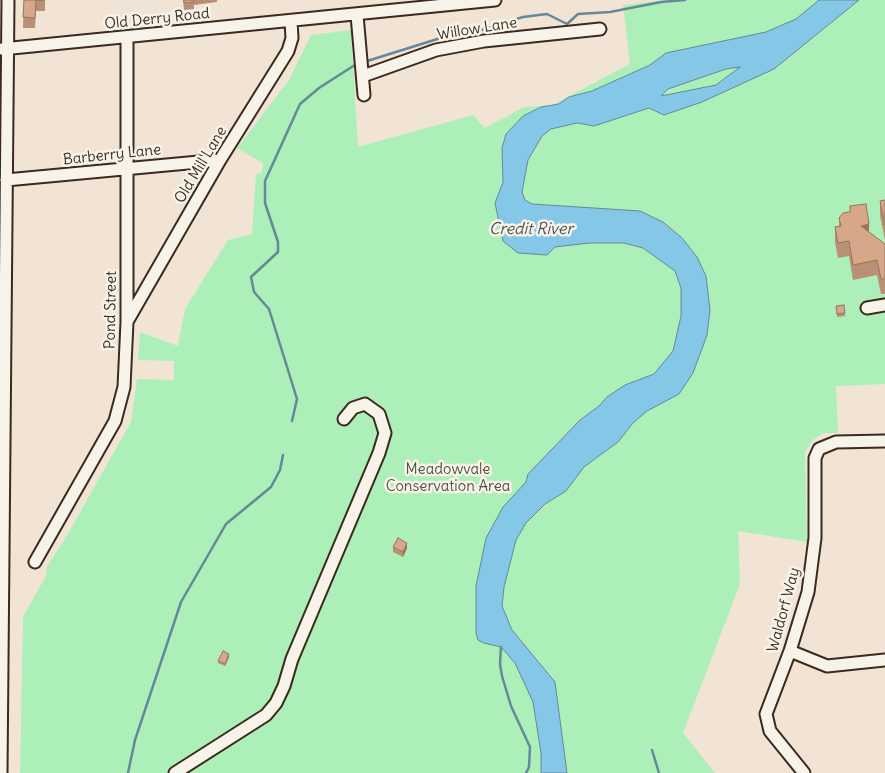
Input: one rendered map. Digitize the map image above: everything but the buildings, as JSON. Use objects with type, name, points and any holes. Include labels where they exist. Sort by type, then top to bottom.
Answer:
[{"type":"street","points":[[1,773],[6,180],[4,48],[8,0]]},
{"type":"street","name":"Old Derry Road","points":[[4,48],[127,38],[357,15],[470,1],[495,0]]},
{"type":"street","points":[[357,15],[364,95]]},
{"type":"street","name":"Old Mill Lane","points":[[127,322],[220,160],[288,51],[292,38],[291,21]]},
{"type":"street","name":"Willow Lane","points":[[362,69],[436,50],[484,41],[600,29]]},
{"type":"street","name":"Pond Street","points":[[36,562],[115,421],[124,387],[127,322],[127,38]]},
{"type":"street","name":"Barberry Lane","points":[[6,180],[220,160]]},
{"type":"street","points":[[867,308],[885,305]]},
{"type":"street","points":[[175,773],[266,715],[276,703],[284,686],[292,659],[379,453],[385,433],[379,414],[365,404],[353,408],[344,419]]},
{"type":"street","name":"Waldorf Way","points":[[804,773],[770,731],[766,714],[790,651],[808,592],[815,538],[815,458],[819,449],[836,442],[885,441]]},
{"type":"street","points":[[790,651],[827,666],[885,660]]},
{"type":"green space","name":"Meadowvale Conservation Area","points":[[666,0],[885,0],[885,384],[836,386],[838,433],[824,433],[813,440],[805,453],[807,542],[738,531],[740,584],[683,733],[715,773],[20,773],[23,617],[47,574],[46,568],[65,539],[131,422],[137,379],[174,380],[174,361],[138,360],[140,332],[178,346],[185,309],[228,240],[252,234],[256,174],[262,173],[263,163],[237,148],[289,80],[311,35],[351,30],[358,147],[473,115],[485,128],[524,107],[552,105],[630,64],[623,5]]},
{"type":"water","name":"Credit River","points":[[819,0],[859,0],[774,69],[702,102],[664,115],[649,108],[594,126],[577,123],[551,129],[542,136],[528,160],[522,192],[525,200],[532,204],[640,211],[663,222],[682,238],[697,257],[706,276],[710,310],[707,335],[693,373],[679,394],[647,411],[633,423],[618,442],[584,467],[566,491],[545,504],[526,523],[516,540],[504,587],[502,606],[512,630],[555,682],[567,773],[541,773],[541,753],[533,702],[515,663],[501,647],[478,640],[476,633],[476,586],[486,538],[503,507],[526,482],[528,474],[580,420],[599,406],[607,397],[625,385],[654,374],[673,351],[681,316],[681,288],[675,271],[643,248],[624,243],[589,243],[555,247],[547,255],[518,253],[503,241],[495,203],[503,182],[502,148],[506,134],[523,116],[541,107],[559,104],[569,97],[592,91],[650,65],[666,53],[766,32],[796,19]],"holes":[[[740,67],[716,85],[661,96],[668,89],[726,69]]]},
{"type":"waterway","points":[[364,62],[447,36],[475,32],[523,17],[547,14],[567,24],[578,14],[610,12],[661,2],[685,0]]},
{"type":"waterway","points":[[292,421],[297,399],[269,309],[254,292],[251,277],[278,252],[278,242],[265,203],[265,181],[300,104],[319,88],[358,63]]},
{"type":"waterway","points":[[128,773],[135,740],[181,602],[226,524],[271,487],[280,470],[283,455]]},
{"type":"waterway","points":[[501,647],[500,664],[502,676],[511,706],[530,747],[529,767],[526,773]]},
{"type":"waterway","points":[[652,750],[659,773]]}]
